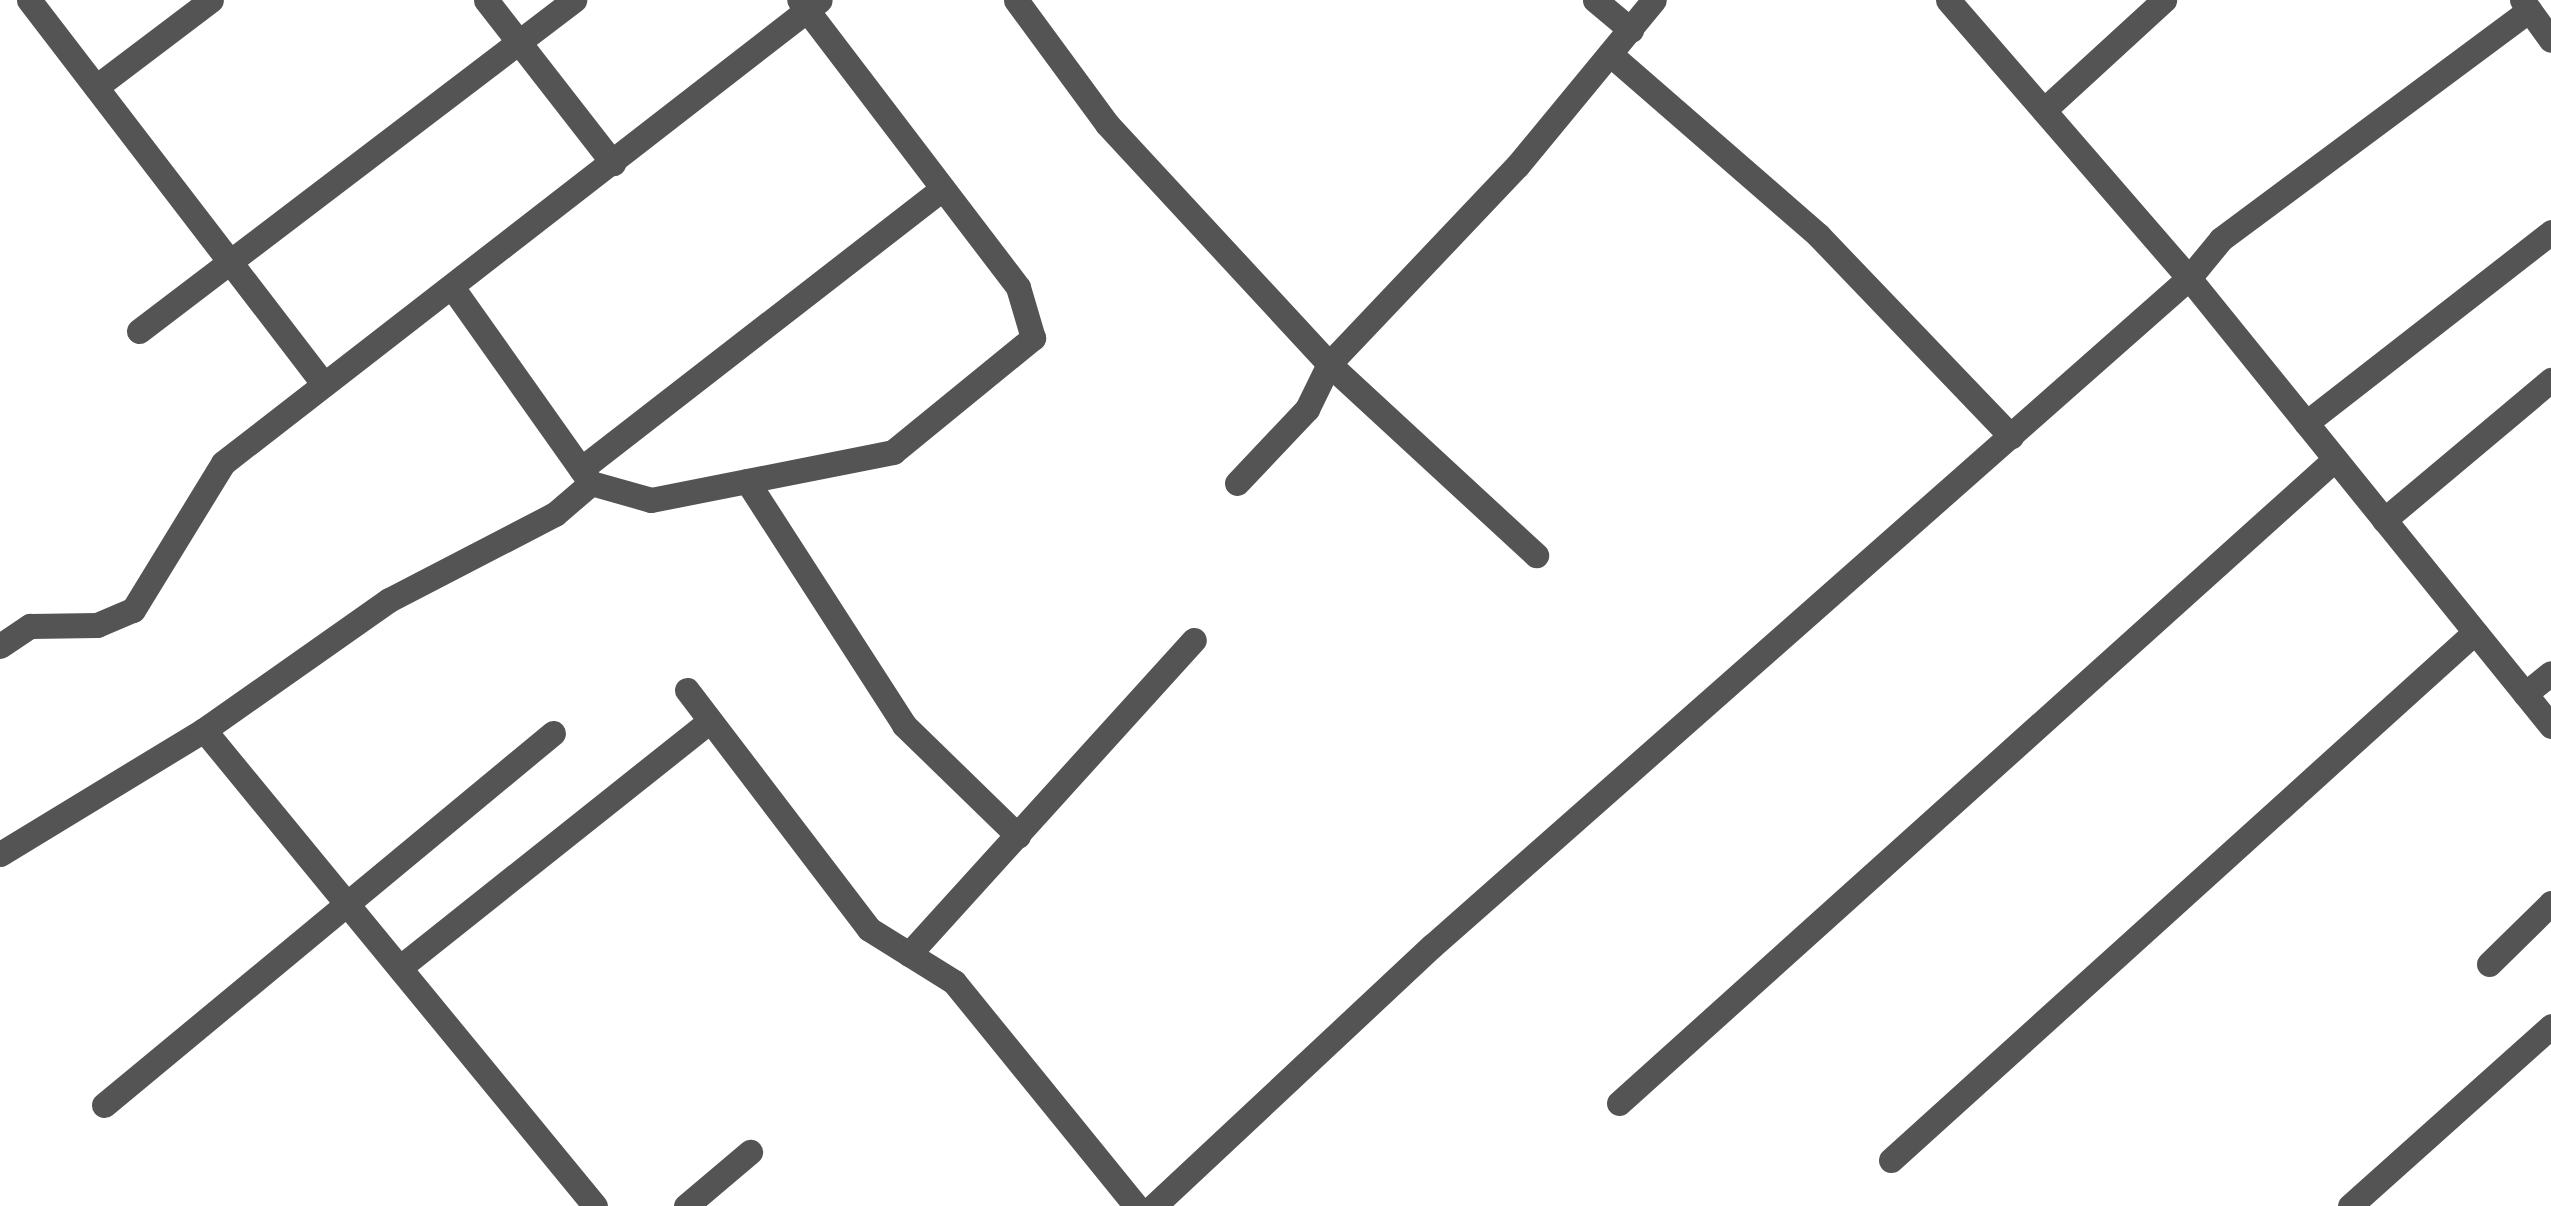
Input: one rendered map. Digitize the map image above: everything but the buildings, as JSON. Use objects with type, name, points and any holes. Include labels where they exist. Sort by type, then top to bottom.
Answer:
[{"type":"street","points":[[29,0],[321,380]]},
{"type":"street","points":[[96,87],[211,0]]},
{"type":"street","points":[[486,0],[613,163]]},
{"type":"street","points":[[138,331],[574,0]]},
{"type":"street","points":[[1016,0],[1107,124],[1329,364],[1536,555]]},
{"type":"street","points":[[1595,0],[1630,30]]},
{"type":"street","points":[[1237,484],[1306,409],[1329,364],[1610,54],[1654,0]]},
{"type":"street","points":[[1948,0],[2189,278],[2551,726]]},
{"type":"street","points":[[2044,110],[2164,0]]},
{"type":"street","points":[[0,646],[30,626],[97,625],[133,610],[223,462],[321,380],[452,287],[613,163],[809,4],[942,190],[1018,286],[1033,338],[893,452],[652,500],[586,476],[452,287]]},
{"type":"street","points":[[1154,1206],[1432,946],[2189,278],[2221,240],[2526,5],[2551,40]]},
{"type":"street","points":[[1610,54],[1818,235],[2011,436]]},
{"type":"street","points":[[0,854],[204,730],[389,600],[554,514],[586,476],[942,190]]},
{"type":"street","points":[[2306,422],[2551,232]]},
{"type":"street","points":[[2384,520],[2551,380]]},
{"type":"street","points":[[1619,1103],[2334,459]]},
{"type":"street","points":[[747,481],[904,725],[1018,836]]},
{"type":"street","points":[[1892,1160],[2474,632]]},
{"type":"street","points":[[909,954],[1194,640]]},
{"type":"street","points":[[2525,694],[2551,673]]},
{"type":"street","points":[[687,690],[870,929],[954,982],[1136,1206]]},
{"type":"street","points":[[403,965],[710,721]]},
{"type":"street","points":[[204,730],[351,901],[596,1206]]},
{"type":"street","points":[[104,1105],[553,733]]},
{"type":"street","points":[[2489,964],[2551,904]]},
{"type":"street","points":[[2350,1206],[2551,1026]]},
{"type":"street","points":[[686,1206],[750,1152]]}]
